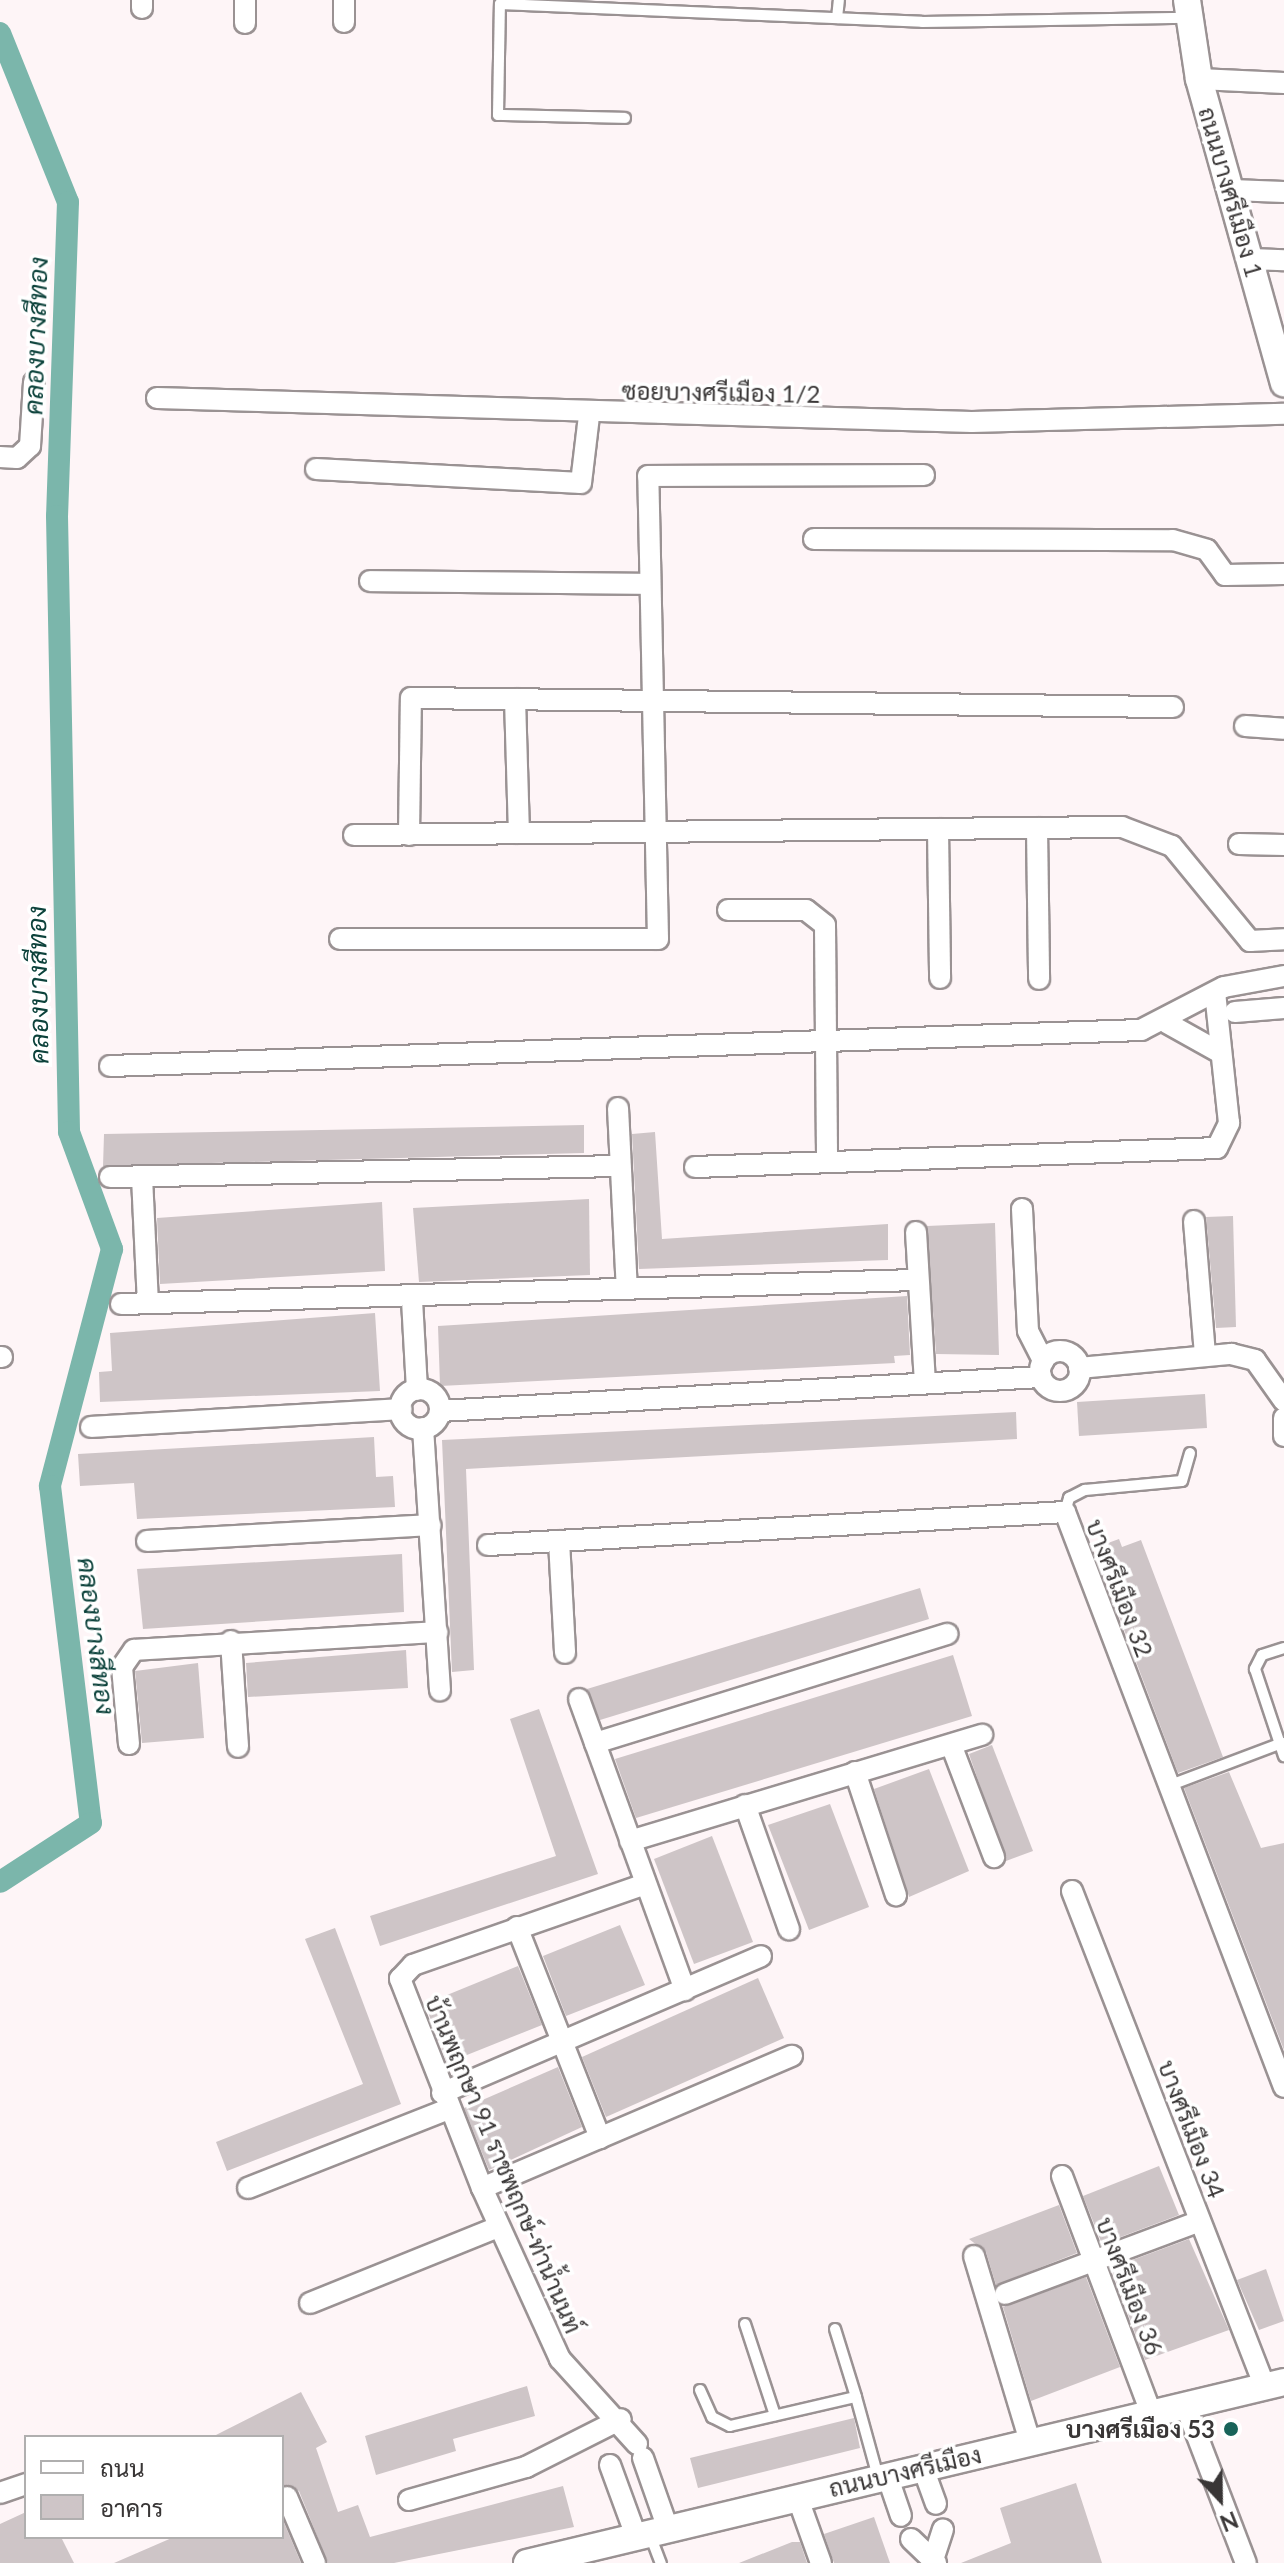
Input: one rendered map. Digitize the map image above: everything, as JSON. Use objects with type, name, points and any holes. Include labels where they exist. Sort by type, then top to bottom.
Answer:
[{"type":"street","points":[[245,0],[245,23]]},
{"type":"street","points":[[344,0],[344,22]]},
{"type":"street","name":"ถนนบางศรีเมือง 1","points":[[1188,9],[1199,79],[1283,376]]},
{"type":"street","points":[[1199,79],[1284,83]]},
{"type":"street","points":[[1232,190],[1284,192]]},
{"type":"street","points":[[1251,259],[1284,260]]},
{"type":"street","points":[[0,457],[17,458],[30,446],[34,382]]},
{"type":"street","name":"ซอยบางศรีเมือง 1/2","points":[[157,398],[589,416],[972,422],[1284,414]]},
{"type":"street","points":[[316,469],[581,483],[589,416]]},
{"type":"street","points":[[340,939],[658,939],[648,476],[924,475]]},
{"type":"street","points":[[814,539],[1173,540],[1207,550],[1225,575],[1284,574]]},
{"type":"street","points":[[370,581],[650,584]]},
{"type":"street","points":[[409,835],[411,698],[1173,707]]},
{"type":"street","points":[[515,699],[519,833]]},
{"type":"street","points":[[1245,726],[1284,729]]},
{"type":"street","points":[[354,835],[1122,827],[1158,836],[1250,941],[1284,939]]},
{"type":"street","points":[[1037,828],[1039,979]]},
{"type":"street","points":[[938,829],[940,978]]},
{"type":"street","points":[[1239,844],[1284,845]]},
{"type":"street","points":[[728,910],[806,910],[825,925],[827,1161]]},
{"type":"street","points":[[110,1066],[1141,1030],[1167,1023],[1215,993],[1242,981],[1284,976]]},
{"type":"street","points":[[695,1167],[1217,1148],[1229,1123],[1215,993]]},
{"type":"street","points":[[1235,1012],[1284,1008]]},
{"type":"street","points":[[1167,1023],[1221,1053]]},
{"type":"street","points":[[618,1108],[627,1289]]},
{"type":"street","points":[[110,1177],[620,1166]]},
{"type":"street","points":[[142,1177],[148,1302]]},
{"type":"street","points":[[1022,1209],[1028,1331],[1050,1388],[1067,1389],[1079,1368]]},
{"type":"street","points":[[1194,1221],[1205,1354]]},
{"type":"street","points":[[916,1232],[916,1280],[925,1383]]},
{"type":"street","points":[[121,1304],[373,1292],[412,1300],[627,1289],[916,1280]]},
{"type":"street","points":[[91,1427],[401,1409],[417,1390],[412,1300]]},
{"type":"street","points":[[440,1690],[423,1428],[440,1411],[925,1383],[1042,1369],[1063,1351],[1079,1368]]},
{"type":"street","points":[[1079,1368],[1205,1354],[1255,1360],[1284,1401]]},
{"type":"street","points":[[417,1390],[437,1397],[440,1411]]},
{"type":"street","points":[[401,1409],[405,1422],[423,1428]]},
{"type":"street","points":[[1284,1418],[1284,1436]]},
{"type":"street","name":"บางศรีเมือง 32","points":[[488,1545],[1065,1512],[1284,2087]]},
{"type":"street","points":[[147,1541],[431,1525]]},
{"type":"street","points":[[559,1541],[565,1653]]},
{"type":"street","points":[[129,1744],[126,1653],[231,1641],[437,1632]]},
{"type":"street","points":[[595,1743],[948,1634]]},
{"type":"street","points":[[231,1641],[238,1747]]},
{"type":"street","points":[[579,1699],[685,1990]]},
{"type":"street","points":[[630,1841],[855,1772],[952,1747],[982,1735]]},
{"type":"street","points":[[952,1747],[994,1857]]},
{"type":"street","points":[[855,1772],[896,1895]]},
{"type":"street","points":[[745,1805],[789,1929]]},
{"type":"street","points":[[600,2138],[517,1927],[645,1884]]},
{"type":"street","name":"บางศรีเมือง 34","points":[[1072,1891],[1200,2221],[1274,2384]]},
{"type":"street","name":"บ้านพฤกษา 91 ราชพฤกษ์-ท่าน้ำนนท์","points":[[517,1927],[404,1971],[400,1989],[498,2227],[560,2359],[590,2399],[621,2419],[640,2451],[651,2532]]},
{"type":"street","points":[[248,2188],[446,2101],[561,2042],[761,1956]]},
{"type":"street","points":[[482,2188],[792,2056]]},
{"type":"street","name":"บางศรีเมือง 36","points":[[1062,2176],[1152,2415]]},
{"type":"street","points":[[1005,2294],[1200,2221]]},
{"type":"street","points":[[310,2303],[498,2227]]},
{"type":"street","points":[[974,2256],[1030,2442]]},
{"type":"street","name":"ถนนบางศรีเมือง","points":[[527,2563],[1274,2384]]},
{"type":"street","points":[[590,2399],[608,2459],[651,2532]]},
{"type":"street","points":[[1186,2407],[1246,2563]]},
{"type":"street","points":[[409,2500],[499,2477],[621,2419]]},
{"type":"street","points":[[923,2468],[936,2504]]},
{"type":"street","points":[[882,2476],[901,2516]]},
{"type":"street","points":[[0,2493],[24,2485]]},
{"type":"street","points":[[797,2496],[821,2563]]},
{"type":"street","points":[[287,2497],[315,2563]]},
{"type":"street","points":[[911,2539],[935,2560],[943,2529]]},
{"type":"lane","points":[[837,18],[839,0]]},
{"type":"lane","points":[[625,118],[498,115],[500,4],[837,18],[1188,9]]},
{"type":"lane","points":[[1065,1512],[1069,1498],[1085,1490],[1182,1481],[1190,1453]]},
{"type":"lane","points":[[1284,1648],[1262,1655],[1255,1669],[1284,1756]]},
{"type":"lane","points":[[1168,1786],[1282,1743]]},
{"type":"lane","points":[[745,2324],[775,2415]]},
{"type":"lane","points":[[835,2329],[882,2476]]},
{"type":"lane","points":[[700,2390],[719,2424],[856,2397]]},
{"type":"lane","points":[[651,2532],[661,2563]]},
{"type":"building","points":[[584,1125],[584,1153],[103,1166],[104,1134]]},
{"type":"building","points":[[655,1132],[662,1239],[888,1224],[888,1260],[639,1269],[632,1134]]},
{"type":"building","points":[[589,1199],[590,1275],[419,1282],[413,1208]]},
{"type":"building","points":[[382,1202],[385,1271],[160,1284],[157,1218]]},
{"type":"building","points":[[1233,1216],[1236,1327],[1216,1328],[1206,1217]]},
{"type":"building","points":[[995,1223],[999,1355],[936,1354],[927,1226]]},
{"type":"building","points":[[907,1296],[910,1355],[894,1356],[895,1363],[440,1386],[438,1326]]},
{"type":"building","points":[[375,1313],[380,1391],[100,1402],[99,1372],[112,1371],[110,1333]]},
{"type":"building","points":[[1205,1394],[1207,1428],[1079,1436],[1077,1402]]},
{"type":"building","points":[[1016,1412],[1017,1439],[466,1469],[474,1670],[452,1672],[442,1440]]},
{"type":"building","points":[[374,1437],[376,1477],[393,1476],[395,1507],[137,1519],[134,1483],[80,1486],[78,1454]]},
{"type":"building","points":[[1119,1539],[1122,1547],[1141,1540],[1223,1757],[1178,1773],[1097,1558],[1097,1547]]},
{"type":"building","points":[[402,1554],[404,1612],[143,1629],[137,1569]]},
{"type":"building","points":[[920,1588],[929,1619],[600,1720],[587,1689]]},
{"type":"building","points":[[406,1650],[408,1688],[248,1697],[246,1663]]},
{"type":"building","points":[[953,1655],[972,1716],[636,1818],[615,1759]]},
{"type":"building","points":[[198,1663],[204,1738],[142,1743],[135,1671]]},
{"type":"building","points":[[539,1709],[598,1874],[380,1946],[370,1916],[556,1856],[510,1719]]},
{"type":"building","points":[[992,1745],[1033,1851],[1006,1861],[969,1754]]},
{"type":"building","points":[[929,1769],[969,1871],[909,1897],[874,1789]]},
{"type":"building","points":[[1229,1772],[1261,1848],[1284,1843],[1284,2050],[1184,1788]]},
{"type":"building","points":[[830,1804],[869,1907],[809,1930],[768,1825]]},
{"type":"building","points":[[712,1836],[753,1942],[694,1964],[654,1859]]},
{"type":"building","points":[[620,1925],[645,1985],[566,2016],[543,1956]]},
{"type":"building","points":[[335,1928],[401,2104],[227,2171],[216,2142],[363,2084],[305,1939]]},
{"type":"building","points":[[518,1966],[542,2025],[447,2063],[425,2004]]},
{"type":"building","points":[[758,1978],[784,2038],[606,2117],[582,2057]]},
{"type":"building","points":[[558,2067],[582,2127],[489,2170],[464,2108]]},
{"type":"building","points":[[1159,2166],[1179,2215],[1102,2244],[1083,2196]]},
{"type":"building","points":[[1059,2205],[1077,2253],[996,2285],[986,2252],[969,2239]]},
{"type":"building","points":[[1189,2239],[1229,2330],[1145,2360],[1111,2268]]},
{"type":"building","points":[[1266,2269],[1284,2321],[1259,2330],[1237,2280]]},
{"type":"building","points":[[1086,2277],[1120,2367],[1031,2401],[1003,2307]]},
{"type":"building","points":[[527,2386],[535,2416],[453,2439],[456,2451],[376,2475],[365,2436]]},
{"type":"building","points":[[301,2392],[327,2442],[316,2448],[338,2512],[358,2505],[370,2537],[563,2486],[574,2527],[394,2563],[328,2563],[299,2491],[284,2486],[284,2435],[216,2435]]},
{"type":"building","points":[[854,2418],[860,2448],[698,2488],[690,2458]]},
{"type":"building","points":[[1076,2483],[1102,2563],[961,2563],[1011,2543],[1000,2508]]},
{"type":"building","points":[[24,2513],[24,2539],[62,2539],[74,2563],[0,2563],[0,2524]]},
{"type":"building","points":[[874,2517],[890,2563],[834,2563],[824,2534]]},
{"type":"building","points":[[284,2523],[301,2563],[114,2563],[169,2539],[284,2539]]},
{"type":"building","points":[[792,2542],[800,2542],[807,2563],[739,2563]]},
{"type":"waterway","name":"คลองบางสีทอง","points":[[0,33],[68,202],[57,516],[69,1132],[112,1249],[50,1486],[91,1823],[0,1882]]},
{"type":"place","name":"บางศรีเมือง 53","points":[[1231,2429]]}]
